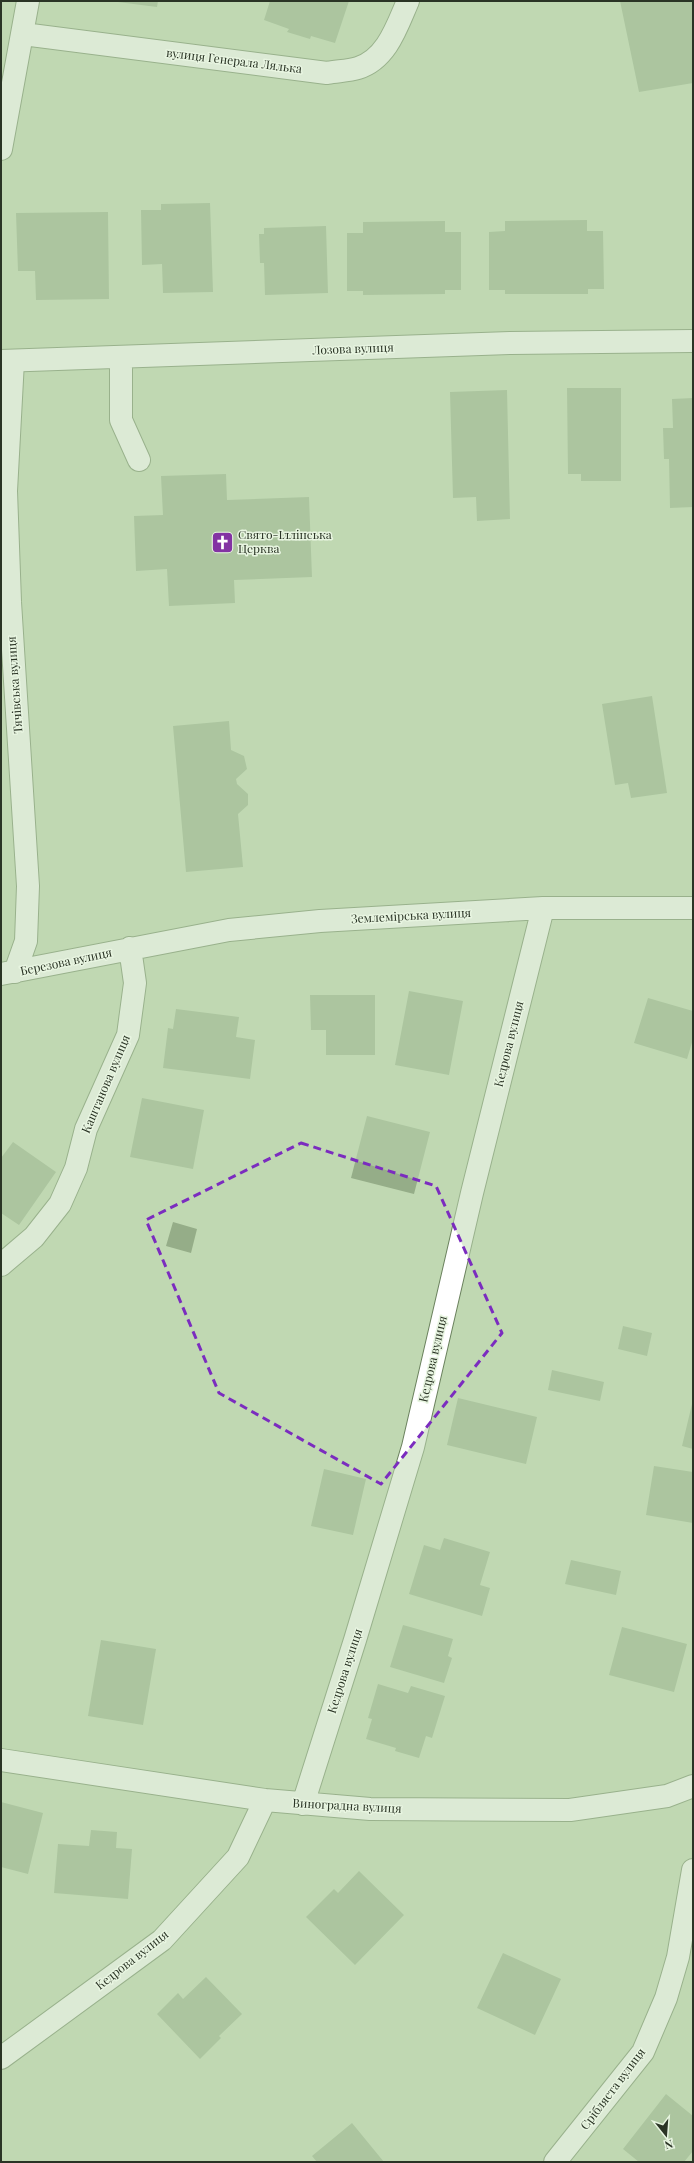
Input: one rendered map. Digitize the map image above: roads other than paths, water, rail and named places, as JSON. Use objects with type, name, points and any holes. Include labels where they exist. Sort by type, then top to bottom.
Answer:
[{"type":"street","points":[[1,149],[28,1]]},
{"type":"street","name":"вулиця Генерала Лялька","points":[[23,34],[327,73],[358,68],[378,57],[393,37],[408,1]]},
{"type":"street","name":"Лозова вулиця","points":[[7,361],[502,344],[693,340]]},
{"type":"street","points":[[121,357],[121,420],[139,460]]},
{"type":"street","name":"Тячівська вулиця","points":[[7,361],[6,491],[10,602],[28,886],[26,941],[8,973]]},
{"type":"street","name":"Землемірська вулиця","points":[[130,948],[229,930],[320,921],[543,908],[693,908]]},
{"type":"street","name":"Кедрова вулиця","points":[[303,1804],[355,1640],[413,1447],[472,1192],[543,908]]},
{"type":"street","name":"Березова вулиця","points":[[8,973],[130,948]]},
{"type":"street","name":"Каштанова вулиця","points":[[1,1265],[34,1237],[60,1204],[76,1168],[86,1129],[128,1035],[136,983],[130,948]]},
{"type":"street","name":"Виноградна вулиця","points":[[1,1760],[266,1800],[370,1809],[570,1810],[667,1796],[693,1786]]},
{"type":"street","name":"Кедрова вулиця","points":[[1,2058],[162,1940],[238,1857],[266,1800]]},
{"type":"street","name":"Срібляста вулиця","points":[[555,2162],[643,2052],[666,1998],[678,1957],[693,1870]]},
{"type":"place","name":"Свято-Іллінська Церква","points":[[222,542]]}]
